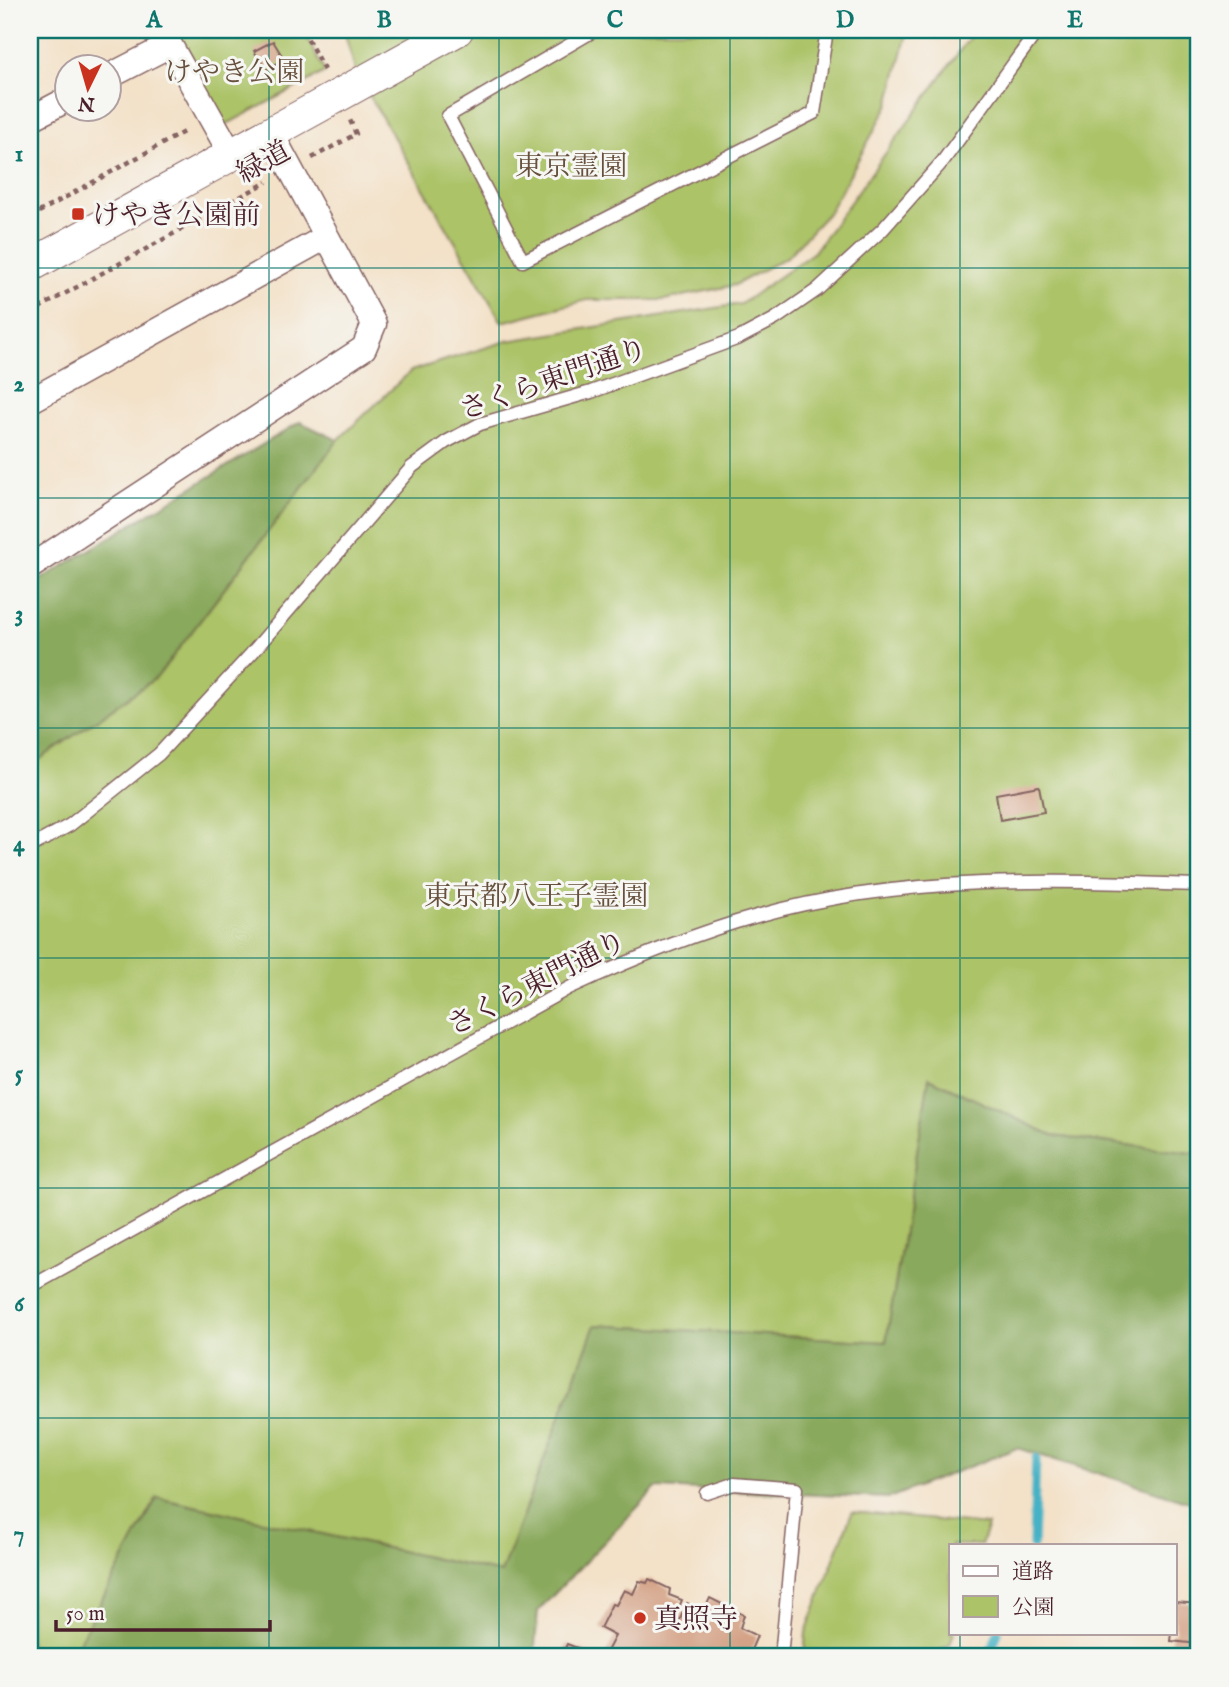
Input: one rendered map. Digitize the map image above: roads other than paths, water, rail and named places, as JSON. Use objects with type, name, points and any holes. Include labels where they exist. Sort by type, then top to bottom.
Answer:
[{"type":"street","points":[[30,266],[271,133],[344,107],[457,30]]},
{"type":"street","points":[[122,70],[170,45],[231,154]]},
{"type":"street","points":[[30,119],[52,107]]},
{"type":"street","points":[[30,567],[364,348],[374,324],[271,133]]},
{"type":"street","points":[[30,401],[326,237]]},
{"type":"lane","points":[[595,30],[448,116],[523,261],[814,113],[827,30]]},
{"type":"lane","name":"さくら東門通り","points":[[30,847],[70,825],[159,754],[251,654],[412,467],[446,442],[480,424],[591,393],[739,338],[775,319],[817,290],[883,229],[943,161],[1038,30]]},
{"type":"lane","name":"さくら東門通り","points":[[30,1287],[569,988],[654,950],[758,915],[852,895],[967,883],[1057,880],[1199,885]]},
{"type":"lane","points":[[707,1493],[734,1484],[797,1489],[781,1657]]},
{"type":"waterway","points":[[1033,1544],[1036,1458]]},
{"type":"waterway","points":[[988,1657],[998,1634]]},
{"type":"place","name":"けやき公園前","points":[[78,214]]},
{"type":"place","name":"真照寺","points":[[640,1618]]},
{"type":"park label","name":"けやき公園","points":[[234,71]]},
{"type":"park label","name":"東京霊園","points":[[571,165]]},
{"type":"park label","name":"東京都八王子霊園","points":[[536,895]]}]
